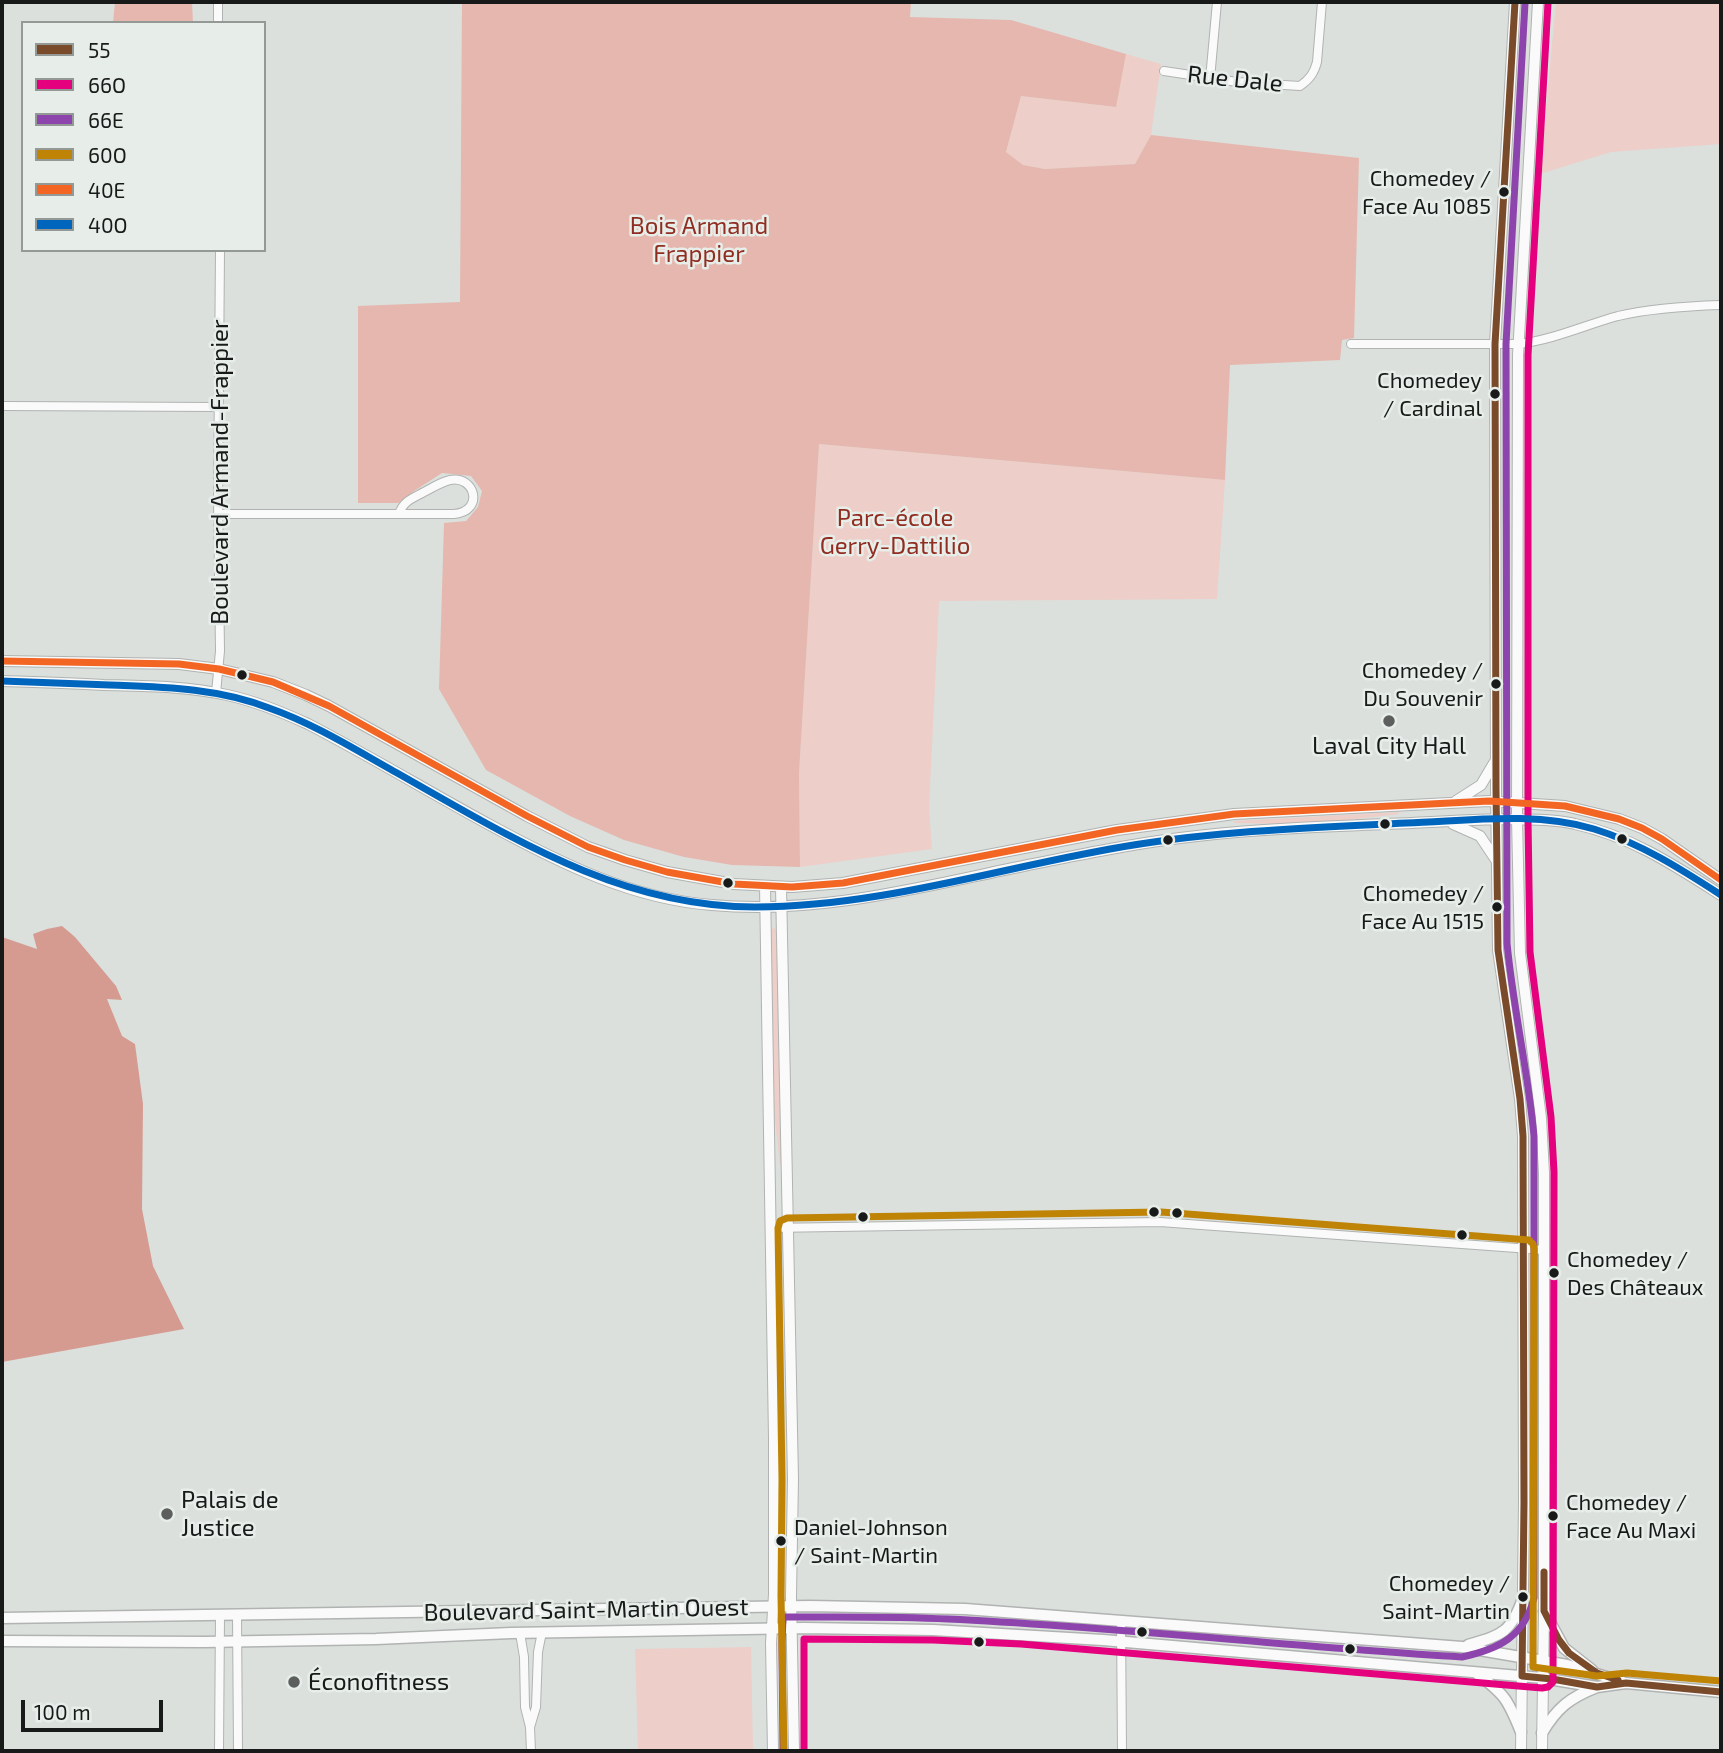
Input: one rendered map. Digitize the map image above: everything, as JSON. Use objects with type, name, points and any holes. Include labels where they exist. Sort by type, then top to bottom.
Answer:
[{"type":"main road","points":[[1462,1647],[1490,1639],[1508,1628],[1517,1615],[1523,1598]]},
{"type":"main road","name":"Boulevard Saint-Martin Ouest","points":[[2,1618],[792,1606],[965,1609],[1462,1647],[1544,1661],[1597,1673],[1626,1683]]},
{"type":"main road","points":[[1544,1611],[1564,1648],[1597,1673]]},
{"type":"main road","name":"Boulevard Saint-Martin Ouest","points":[[2,1642],[376,1639],[542,1632],[793,1628],[933,1630],[1121,1642],[1522,1676],[1597,1687],[1626,1683],[1721,1692]]},
{"type":"main road","points":[[1474,1672],[1505,1697],[1521,1732]]},
{"type":"main road","points":[[1542,1733],[1560,1707],[1597,1687]]},
{"type":"street","points":[[218,2],[218,21]]},
{"type":"street","points":[[1210,79],[1217,2]]},
{"type":"street","name":"Rue Dale","points":[[1164,71],[1210,79],[1300,86],[1310,79],[1317,62],[1322,2]]},
{"type":"street","points":[[1516,2],[1495,344],[1496,860],[1498,950],[1523,1127],[1521,1751]]},
{"type":"street","points":[[1538,2],[1518,344],[1517,820],[1520,953],[1541,1118],[1544,1166],[1542,1751]]},
{"type":"street","name":"Boulevard Armand-Frappier","points":[[216,693],[219,669],[220,252]]},
{"type":"street","points":[[1351,344],[1518,344],[1638,312],[1721,305]]},
{"type":"street","points":[[2,406],[219,407]]},
{"type":"street","points":[[219,514],[399,514],[460,514],[470,508],[474,495],[466,483],[449,480],[409,500],[399,514]]},
{"type":"street","points":[[2,661],[179,664],[219,669],[273,681],[317,700],[575,841],[667,872],[722,882],[781,887],[870,879],[1148,825],[1234,814],[1496,802],[1565,806],[1628,822],[1662,839],[1721,880]]},
{"type":"street","points":[[2,681],[185,689],[254,702],[297,719],[532,847],[594,876],[634,890],[713,906],[782,906],[862,898],[1123,847],[1194,836],[1496,820],[1567,822],[1619,836],[1652,852],[1721,895]]},
{"type":"street","points":[[1453,803],[1481,785],[1496,761]]},
{"type":"street","points":[[1446,822],[1480,836],[1496,860]]},
{"type":"street","points":[[765,886],[774,1438],[773,1751]]},
{"type":"street","points":[[781,887],[793,1517],[794,1751]]},
{"type":"street","points":[[770,1228],[1160,1222],[1544,1250]]},
{"type":"street","points":[[237,1614],[238,1751]]},
{"type":"street","points":[[219,1751],[220,1615]]},
{"type":"street","points":[[1121,1620],[1122,1751]]},
{"type":"street","points":[[530,1727],[536,1707],[538,1650],[542,1632]]},
{"type":"street","points":[[520,1633],[524,1652],[524,1707],[530,1727],[531,1751]]},
{"type":"green space","points":[[115,2],[192,2],[193,21],[113,21]]},
{"type":"green space","name":"Bois Armand Frappier","points":[[462,2],[911,2],[910,17],[1011,20],[1126,54],[1116,107],[1021,96],[1006,152],[1023,165],[1045,169],[1135,164],[1151,135],[1359,158],[1354,338],[1342,340],[1340,360],[1230,365],[1225,480],[819,444],[799,773],[800,867],[732,865],[684,857],[624,840],[570,816],[486,770],[439,689],[444,523],[466,521],[478,507],[482,491],[471,476],[442,473],[399,503],[358,503],[358,306],[460,302]]},
{"type":"green space","points":[[1556,2],[1721,2],[1721,144],[1611,152],[1540,174]]},
{"type":"green space","points":[[1126,54],[1161,64],[1151,135],[1135,164],[1045,169],[1023,165],[1006,152],[1021,96],[1115,107]]},
{"type":"green space","name":"Parc-école Gerry-Dattilio","points":[[819,444],[1225,480],[1217,599],[939,601],[929,809],[932,849],[800,867],[799,773]]},
{"type":"green space","points":[[1399,812],[1329,822],[1234,823],[1234,821]]},
{"type":"green space","points":[[777,928],[781,1165],[774,1111],[770,929]]},
{"type":"green space","points":[[751,1647],[753,1751],[638,1751],[635,1649]]},
{"type":"shaded area","points":[[62,926],[75,937],[116,986],[122,1000],[107,999],[122,1036],[135,1044],[143,1104],[142,1209],[153,1266],[184,1329],[2,1362],[2,937],[37,949],[33,934]]},
{"type":"transit line","name":"55","points":[[1515,2],[1495,344],[1496,788],[1498,950],[1523,1136],[1522,1676],[1597,1687],[1626,1683],[1721,1692]]},
{"type":"transit line","name":"66E","points":[[783,1751],[783,1617],[907,1617],[1012,1623],[1462,1657],[1487,1650],[1508,1639],[1517,1632],[1530,1611],[1534,1598],[1534,1136],[1507,943],[1506,344],[1525,3]]},
{"type":"transit line","name":"66O","points":[[804,1751],[804,1639],[1021,1644],[1542,1688],[1553,1682],[1554,1172],[1551,1117],[1530,952],[1528,819],[1528,355],[1548,3]]},
{"type":"transit line","name":"40E","points":[[2,661],[179,664],[219,669],[273,682],[329,706],[588,847],[667,872],[734,884],[792,887],[843,883],[1117,830],[1234,814],[1489,801],[1565,806],[1619,819],[1662,839],[1721,880]]},
{"type":"transit line","name":"40O","points":[[2,681],[171,688],[211,692],[250,701],[316,728],[477,818],[564,862],[656,895],[704,904],[755,907],[845,901],[934,886],[1110,849],[1221,834],[1500,818],[1547,820],[1594,829],[1660,858],[1721,895]]},
{"type":"transit line","name":"60O","points":[[784,1751],[778,1228],[780,1221],[787,1218],[1161,1212],[1529,1240],[1534,1249],[1533,1667],[1597,1676],[1627,1673],[1721,1681]]},
{"type":"transit line","name":"55","points":[[1544,1572],[1544,1611],[1559,1640],[1569,1653],[1597,1673],[1618,1680]]},
{"type":"place","name":"Chomedey / Face Au 1085","points":[[1504,192]]},
{"type":"place","name":"Chomedey / Cardinal","points":[[1495,394]]},
{"type":"place","name":"Chomedey / Du Souvenir","points":[[1496,684]]},
{"type":"place","name":"Laval City Hall","points":[[1389,721]]},
{"type":"place","name":"Chomedey / Face Au 1515","points":[[1497,907]]},
{"type":"place","name":"Chomedey / Des Châteaux","points":[[1554,1273]]},
{"type":"place","name":"Palais de Justice","points":[[167,1514]]},
{"type":"place","name":"Chomedey / Face Au Maxi","points":[[1553,1516]]},
{"type":"place","name":"Daniel-Johnson / Saint-Martin","points":[[781,1541]]},
{"type":"place","name":"Chomedey / Saint-Martin","points":[[1523,1597]]},
{"type":"place","name":"Éconofitness","points":[[294,1682]]}]
